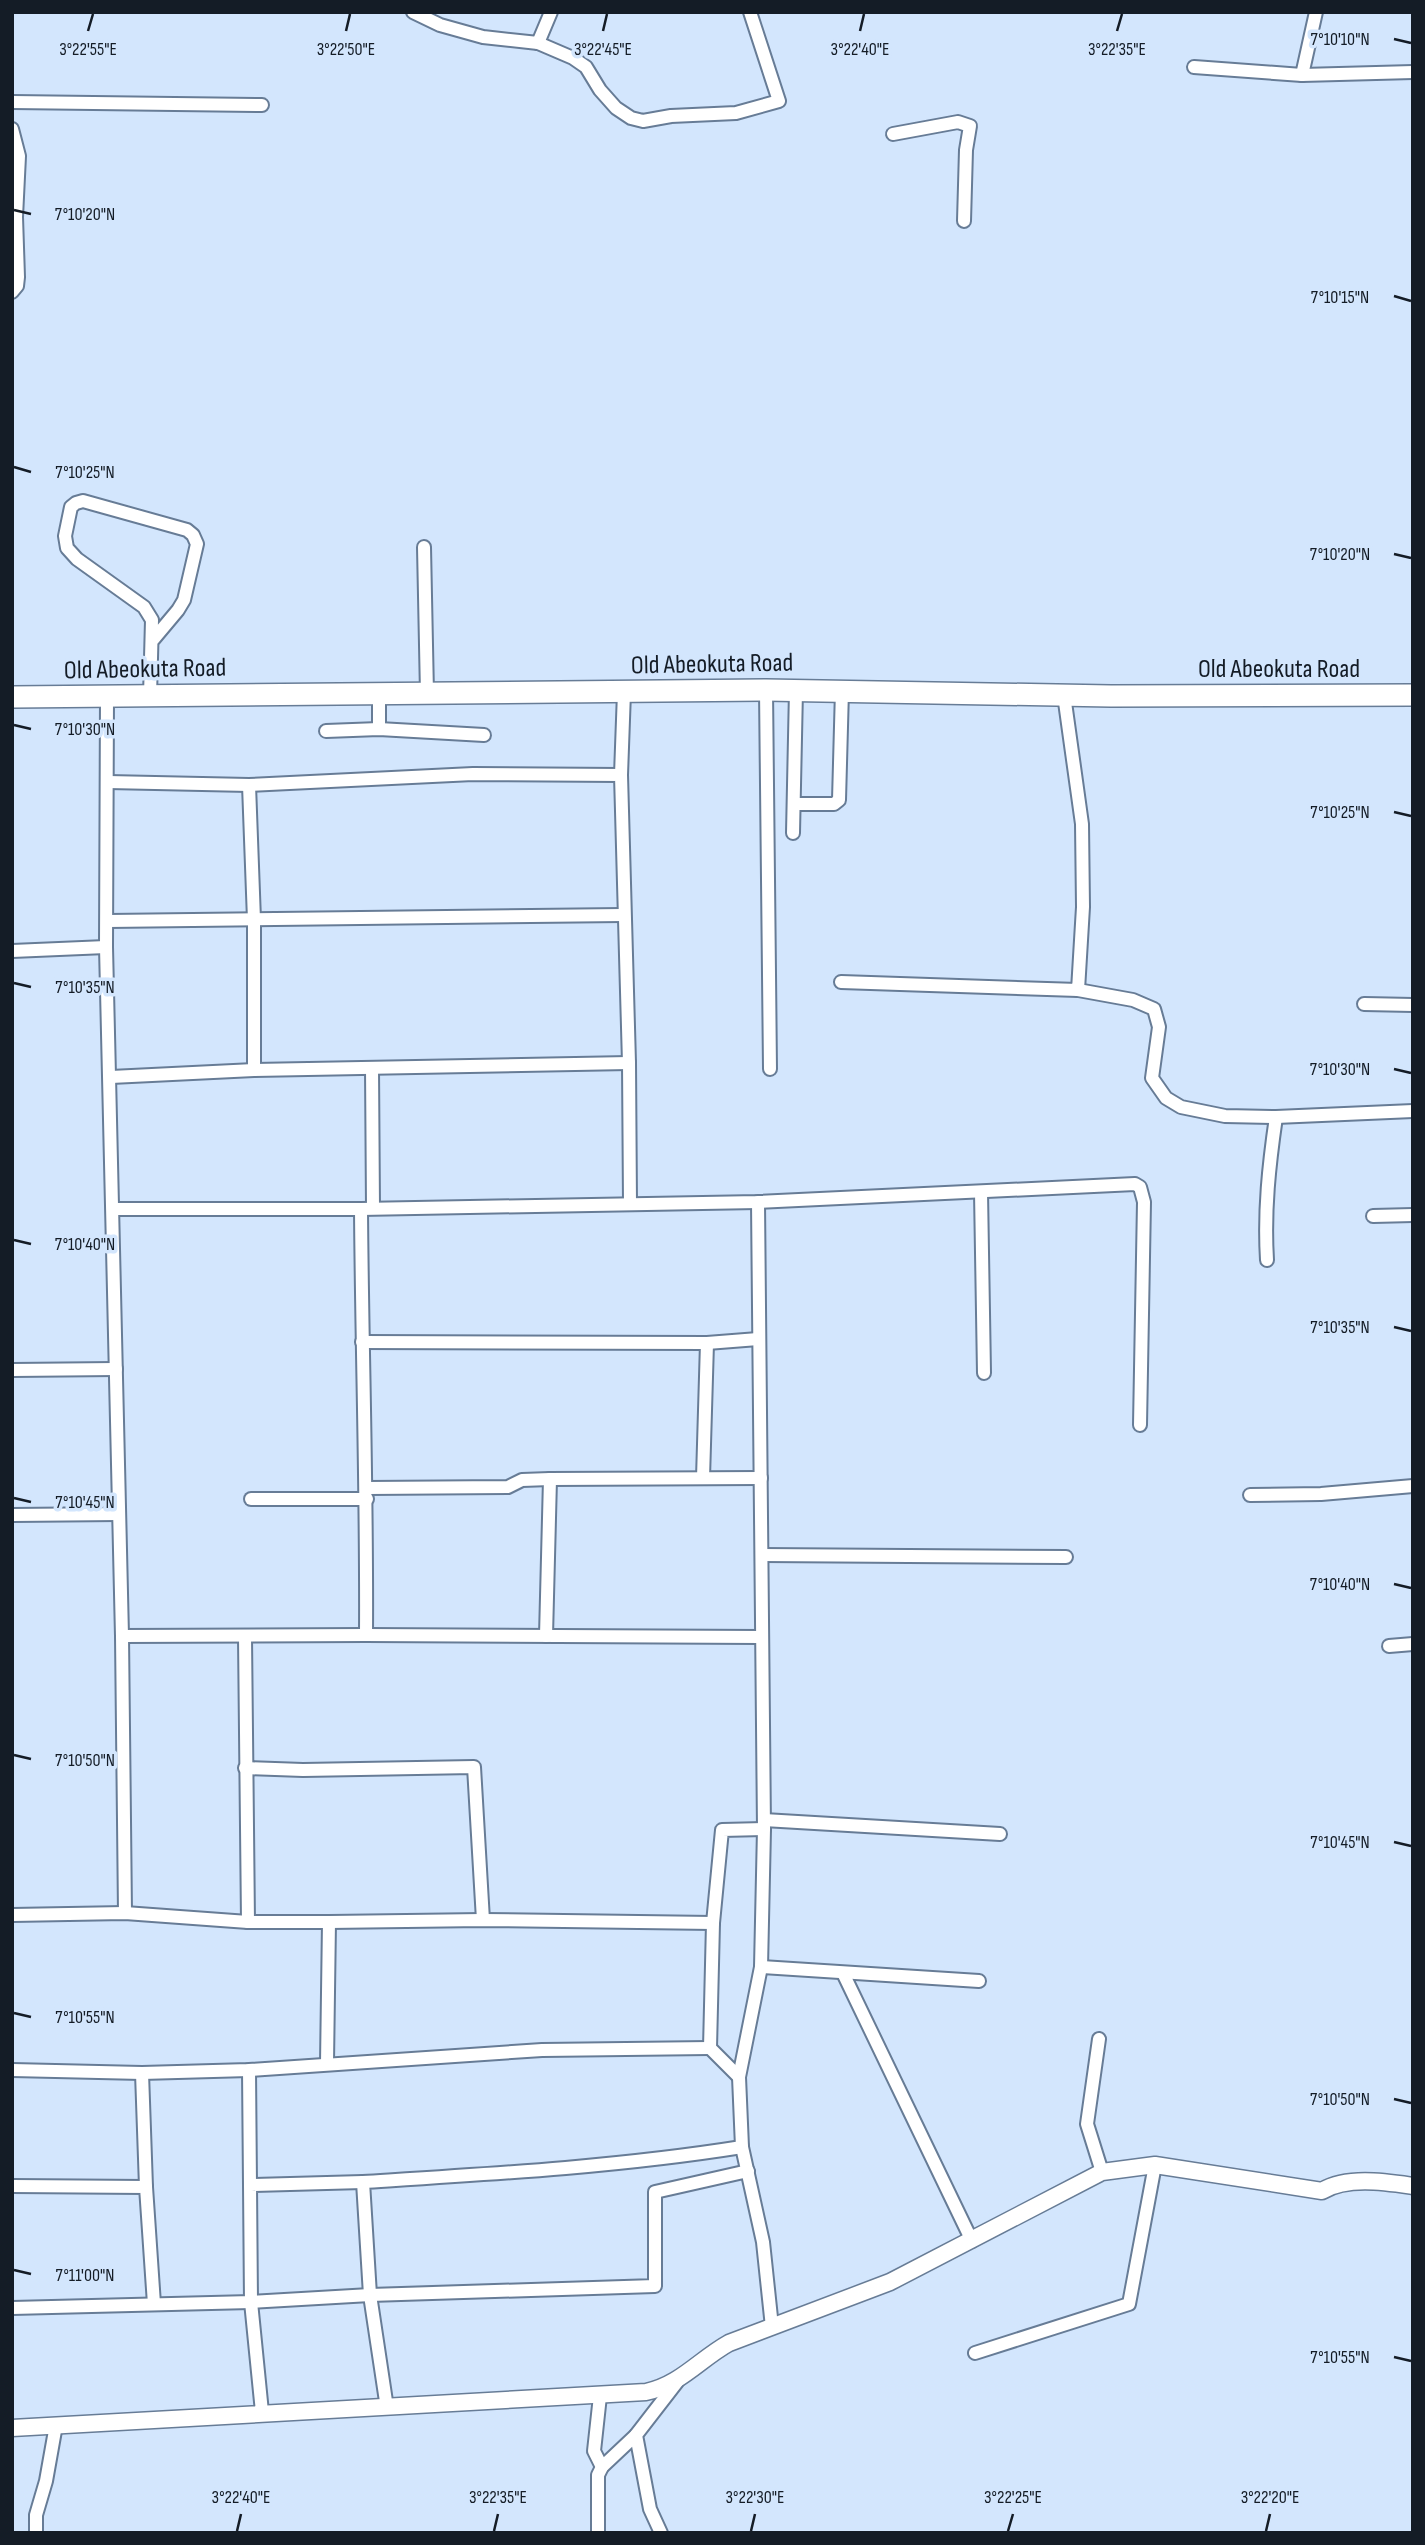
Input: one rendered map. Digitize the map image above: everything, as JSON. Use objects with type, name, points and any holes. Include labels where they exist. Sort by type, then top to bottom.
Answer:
[{"type":"highway","name":"Old Abeokuta Road","points":[[12,698],[766,690],[1064,695],[1413,695]]},
{"type":"street","points":[[413,12],[440,25],[483,37],[538,43],[573,58],[586,67],[600,90],[616,108],[631,118],[643,121],[671,116],[736,113],[779,101],[750,12]]},
{"type":"street","points":[[538,43],[551,12]]},
{"type":"street","points":[[1302,75],[1316,12]]},
{"type":"street","points":[[1194,67],[1302,75],[1413,72]]},
{"type":"street","points":[[12,102],[262,105]]},
{"type":"street","points":[[893,134],[958,122],[970,126],[966,150],[964,221]]},
{"type":"street","points":[[12,129],[19,156],[16,217],[18,276],[17,285],[12,292]]},
{"type":"street","points":[[150,696],[152,620],[144,607],[77,559],[67,548],[65,536],[71,507],[76,503],[83,501],[187,530],[193,535],[197,544],[184,600],[152,641]]},
{"type":"street","points":[[424,547],[427,694]]},
{"type":"street","points":[[766,690],[770,1069]]},
{"type":"street","points":[[793,833],[796,690]]},
{"type":"street","points":[[794,804],[834,804],[839,800],[842,690]]},
{"type":"street","points":[[624,692],[621,775],[630,1204]]},
{"type":"street","points":[[379,694],[379,729]]},
{"type":"street","points":[[1064,695],[1082,824],[1083,906],[1078,990]]},
{"type":"street","points":[[107,696],[106,947],[122,1636],[125,1913]]},
{"type":"street","points":[[326,731],[379,729],[484,735]]},
{"type":"street","points":[[108,782],[249,785],[473,774],[621,775]]},
{"type":"street","points":[[249,785],[254,920],[254,1070]]},
{"type":"street","points":[[108,921],[623,915]]},
{"type":"street","points":[[12,951],[106,947]]},
{"type":"street","points":[[841,982],[1078,990],[1133,1000],[1154,1009],[1159,1027],[1152,1078],[1166,1098],[1181,1107],[1225,1116],[1276,1117],[1413,1111]]},
{"type":"street","points":[[1364,1004],[1413,1005]]},
{"type":"street","points":[[111,1077],[254,1070],[629,1063]]},
{"type":"street","points":[[366,1634],[367,1493],[362,1342],[372,1068]]},
{"type":"street","points":[[1268,1260],[1265,1219],[1276,1117]]},
{"type":"street","points":[[113,1209],[758,1202],[1135,1184],[1140,1187],[1144,1202],[1140,1425]]},
{"type":"street","points":[[981,1192],[985,1373]]},
{"type":"street","points":[[758,1202],[764,1824],[761,1968],[739,2077],[743,2147],[763,2242],[772,2327]]},
{"type":"street","points":[[1373,1216],[1413,1215]]},
{"type":"street","points":[[362,1342],[707,1343],[758,1339]]},
{"type":"street","points":[[703,1478],[707,1343]]},
{"type":"street","points":[[12,1370],[116,1369]]},
{"type":"street","points":[[251,1499],[508,1487],[522,1480],[761,1478]]},
{"type":"street","points":[[546,1636],[550,1479]]},
{"type":"street","points":[[1250,1495],[1321,1494],[1413,1486]]},
{"type":"street","points":[[12,1515],[119,1514]]},
{"type":"street","points":[[762,1555],[1066,1557]]},
{"type":"street","points":[[122,1636],[366,1634],[761,1637]]},
{"type":"street","points":[[245,1637],[248,1922]]},
{"type":"street","points":[[1389,1646],[1413,1644]]},
{"type":"street","points":[[245,1768],[303,1770],[474,1767],[483,1920]]},
{"type":"street","points":[[710,2048],[713,1923],[722,1830],[764,1824],[1000,1834]]},
{"type":"street","points":[[12,1915],[125,1913],[248,1922],[483,1920],[713,1923]]},
{"type":"street","points":[[327,2063],[329,1922]]},
{"type":"street","points":[[761,1968],[979,1981]]},
{"type":"street","points":[[843,1973],[972,2241]]},
{"type":"street","points":[[1099,2039],[1087,2124],[1102,2172]]},
{"type":"street","points":[[12,2070],[142,2073],[248,2070],[542,2050],[710,2048],[739,2077]]},
{"type":"street","points":[[248,2070],[251,2302],[262,2412]]},
{"type":"street","points":[[142,2073],[154,2304]]},
{"type":"street","points":[[250,2185],[363,2182],[557,2170],[661,2160],[743,2147]]},
{"type":"street","points":[[975,2353],[1129,2304],[1155,2165]]},
{"type":"street","points":[[12,2428],[646,2392],[662,2389],[679,2379],[716,2350],[890,2283],[1102,2172],[1155,2165],[1322,2191],[1332,2185],[1379,2181],[1413,2186]]},
{"type":"street","points":[[12,2308],[251,2302],[370,2295],[655,2286],[655,2192],[748,2171]]},
{"type":"street","points":[[363,2182],[370,2295],[387,2408]]},
{"type":"street","points":[[12,2186],[146,2188]]},
{"type":"street","points":[[598,2533],[598,2475],[636,2435],[679,2379]]},
{"type":"street","points":[[600,2396],[594,2451],[602,2468]]},
{"type":"street","points":[[36,2533],[37,2515],[46,2481],[55,2425]]},
{"type":"street","points":[[636,2435],[650,2509],[661,2533]]}]
